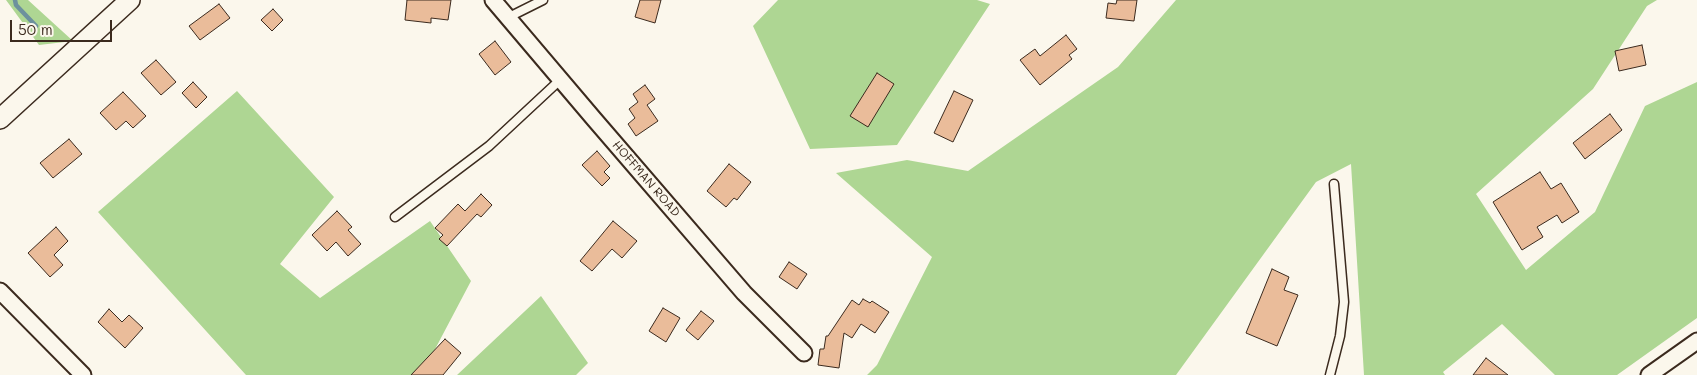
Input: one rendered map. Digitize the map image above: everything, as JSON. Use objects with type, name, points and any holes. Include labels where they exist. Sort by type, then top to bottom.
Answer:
[{"type":"street","points":[[0,119],[130,0]]},
{"type":"street","name":"HOFFMAN ROAD","points":[[493,0],[744,293],[804,353]]},
{"type":"street","points":[[0,291],[83,375]]},
{"type":"street","points":[[1649,375],[1697,341]]},
{"type":"lane","points":[[507,18],[543,0]]},
{"type":"lane","points":[[394,217],[489,146],[560,80]]},
{"type":"lane","points":[[1330,375],[1340,336],[1344,302],[1334,184]]},
{"type":"green space","points":[[6,0],[28,0],[73,41],[39,45]]},
{"type":"green space","points":[[778,0],[977,0],[990,4],[897,145],[810,149],[753,26]]},
{"type":"green space","points":[[1176,0],[1657,0],[1647,6],[1593,89],[1476,194],[1526,270],[1595,212],[1645,106],[1697,82],[1697,318],[1617,375],[1555,375],[1502,324],[1443,372],[1445,375],[1364,375],[1351,164],[1316,182],[1176,375],[867,375],[877,365],[932,257],[836,173],[907,160],[968,171],[1118,67]]},
{"type":"green space","points":[[237,91],[334,197],[280,264],[320,298],[430,221],[471,281],[423,372],[431,375],[246,375],[98,212]]},
{"type":"green space","points":[[541,296],[588,363],[576,375],[457,375]]},
{"type":"building","points":[[407,0],[451,0],[448,20],[431,18],[431,23],[405,20]]},
{"type":"building","points":[[640,0],[661,0],[655,23],[635,17]]},
{"type":"building","points":[[1117,0],[1137,0],[1134,21],[1106,18],[1108,3],[1116,4]]},
{"type":"building","points":[[219,4],[230,18],[200,40],[189,26]]},
{"type":"building","points":[[273,9],[283,20],[272,31],[261,20]]},
{"type":"building","points":[[1066,35],[1077,49],[1069,55],[1072,59],[1040,85],[1020,60],[1035,49],[1040,56]]},
{"type":"building","points":[[495,41],[511,62],[495,75],[479,54]]},
{"type":"building","points":[[1642,45],[1646,65],[1619,71],[1615,51]]},
{"type":"building","points":[[156,60],[176,82],[161,95],[141,73]]},
{"type":"building","points":[[877,73],[894,84],[868,127],[850,116]]},
{"type":"building","points":[[193,82],[207,97],[196,108],[182,93]]},
{"type":"building","points":[[645,85],[655,99],[647,105],[658,121],[636,136],[628,124],[635,118],[629,109],[638,102],[633,94]]},
{"type":"building","points":[[954,91],[973,100],[953,142],[934,133]]},
{"type":"building","points":[[123,92],[146,116],[133,128],[126,121],[116,130],[100,113]]},
{"type":"building","points":[[1610,114],[1622,130],[1585,159],[1573,143]]},
{"type":"building","points":[[69,139],[82,154],[53,178],[40,163]]},
{"type":"building","points":[[597,151],[610,166],[604,172],[610,178],[602,186],[582,165]]},
{"type":"building","points":[[729,164],[751,182],[737,200],[734,198],[726,207],[707,191]]},
{"type":"building","points":[[1540,172],[1551,189],[1561,183],[1579,212],[1562,223],[1557,215],[1537,227],[1543,237],[1522,250],[1493,202]]},
{"type":"building","points":[[481,194],[492,205],[481,217],[477,214],[447,246],[439,239],[443,235],[435,228],[458,204],[465,211]]},
{"type":"building","points":[[337,211],[352,227],[348,230],[361,244],[348,256],[336,242],[327,251],[312,235]]},
{"type":"building","points":[[613,221],[637,241],[622,258],[612,249],[592,271],[580,261]]},
{"type":"building","points":[[56,227],[68,241],[54,255],[63,265],[50,277],[28,253]]},
{"type":"building","points":[[789,262],[807,274],[797,289],[779,277]]},
{"type":"building","points":[[1272,269],[1289,277],[1284,290],[1298,295],[1277,346],[1246,333]]},
{"type":"building","points":[[863,299],[870,303],[872,301],[889,312],[875,333],[861,324],[852,338],[844,333],[839,368],[818,365],[820,349],[824,349],[826,336],[828,336],[852,300],[859,305]]},
{"type":"building","points":[[663,308],[680,318],[666,342],[649,331]]},
{"type":"building","points":[[109,309],[122,322],[129,315],[143,328],[125,348],[98,322]]},
{"type":"building","points":[[701,311],[714,321],[698,340],[686,330]]},
{"type":"building","points":[[445,339],[461,353],[443,375],[411,375]]},
{"type":"building","points":[[1486,358],[1508,375],[1473,375]]},
{"type":"waterway","points":[[15,0],[16,5],[36,26]]}]
